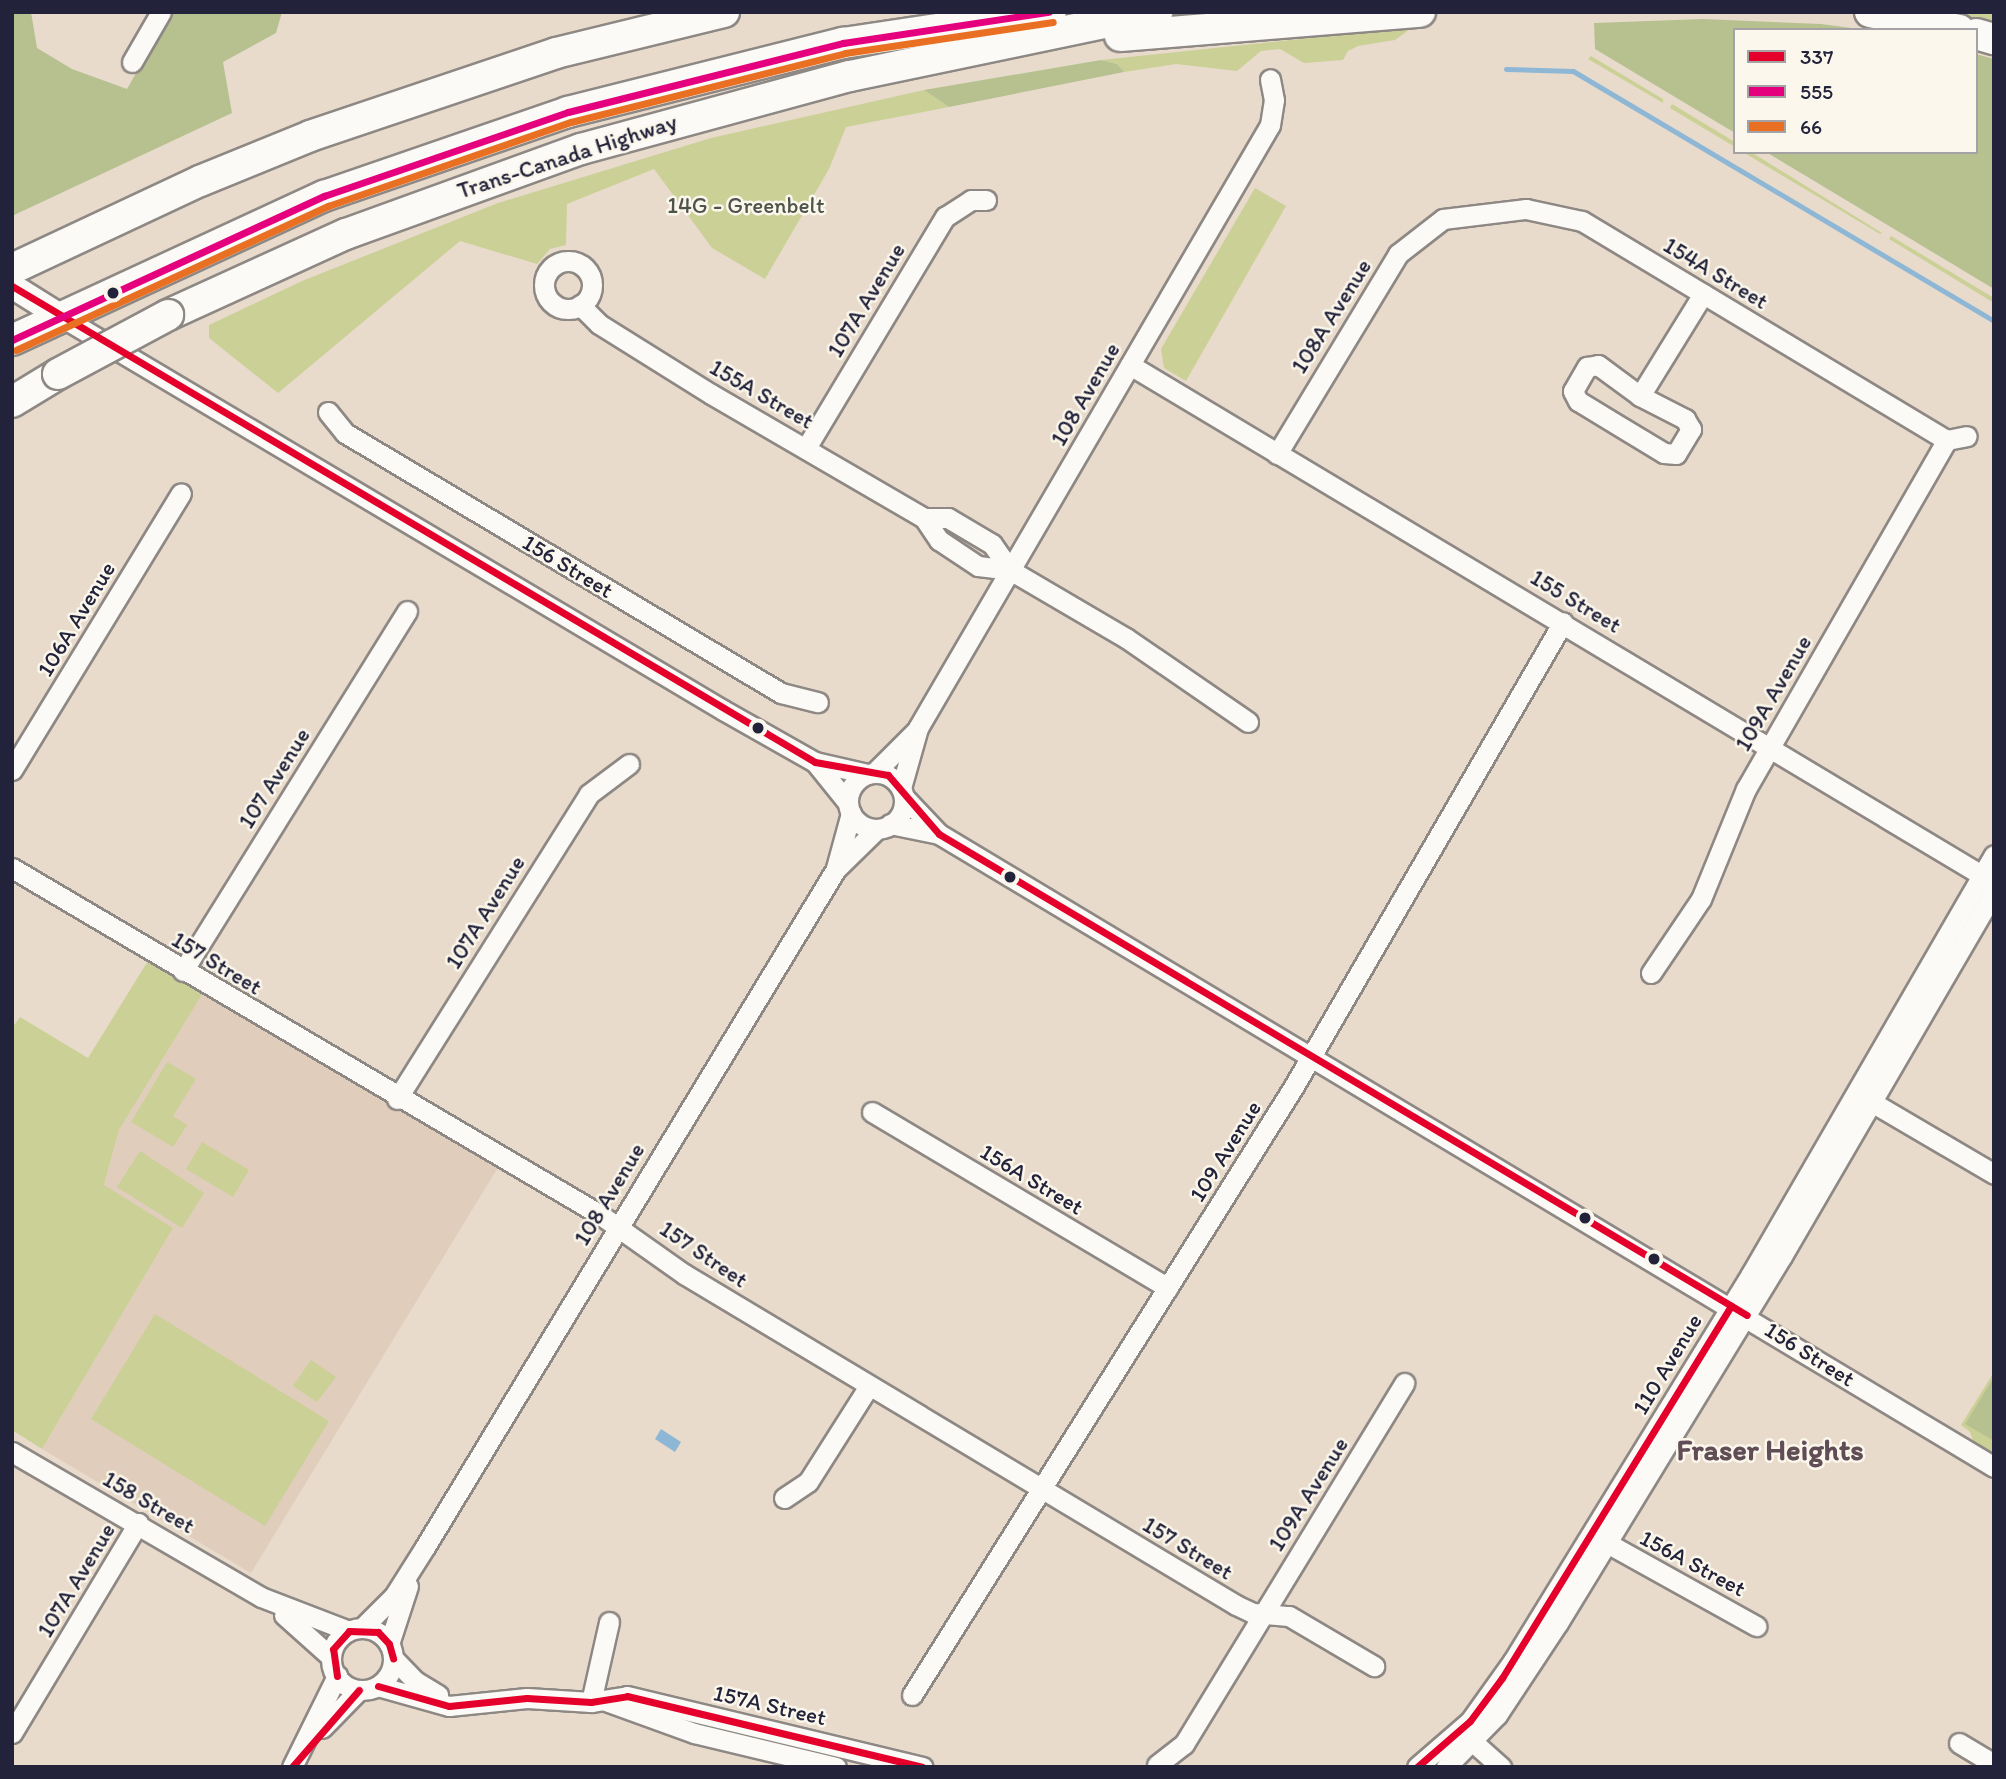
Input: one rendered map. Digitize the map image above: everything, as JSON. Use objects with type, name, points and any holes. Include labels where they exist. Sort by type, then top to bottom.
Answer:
[{"type":"highway","points":[[12,269],[200,181],[421,96],[555,53],[724,12]]},
{"type":"highway","points":[[12,340],[50,310],[318,177],[434,134],[681,61],[908,12]]},
{"type":"highway","points":[[12,317],[50,310],[324,196],[568,112],[843,43],[1051,12]]},
{"type":"highway","name":"Trans-Canada Highway","points":[[12,402],[58,374],[169,315],[346,234],[580,149],[850,76],[1157,12]]},
{"type":"highway","points":[[1001,44],[1420,12]]},
{"type":"highway","points":[[1870,12],[1949,28]]},
{"type":"main road","name":"156 Street","points":[[12,286],[50,310]]},
{"type":"street","points":[[131,62],[161,12]]},
{"type":"street","name":"108 Avenue","points":[[871,773],[918,728],[1270,125],[1275,100],[1270,79]]},
{"type":"street","name":"107A Avenue","points":[[806,448],[945,218],[971,200],[986,200]]},
{"type":"street","name":"154A Street","points":[[1443,219],[1525,209],[1582,221],[1947,440]]},
{"type":"street","name":"108A Avenue","points":[[1277,454],[1398,254],[1443,219]]},
{"type":"street","points":[[1640,396],[1703,294]]},
{"type":"street","name":"155A Street","points":[[580,306],[599,324],[924,518],[939,540],[978,566],[990,571],[1010,569],[1126,638],[1248,722]]},
{"type":"street","name":"156 Street","points":[[50,310],[816,762],[871,773]]},
{"type":"street","name":"155 Street","points":[[1130,365],[1988,879]]},
{"type":"street","points":[[1598,365],[1640,396],[1685,419],[1691,429],[1676,454],[1664,453],[1578,401],[1573,391],[1587,367],[1598,365]]},
{"type":"street","name":"156 Street","points":[[328,412],[345,433],[781,693],[818,702]]},
{"type":"street","points":[[1947,440],[1967,436]]},
{"type":"street","name":"109A Avenue","points":[[1651,973],[1671,950],[1708,886],[1740,803],[1769,748],[1947,440]]},
{"type":"street","name":"106A Avenue","points":[[12,770],[181,493]]},
{"type":"street","name":"107 Avenue","points":[[183,971],[407,611]]},
{"type":"street","name":"109 Avenue","points":[[912,1695],[1312,1056],[1563,622]]},
{"type":"street","name":"108 Avenue","points":[[902,793],[918,728]]},
{"type":"street","name":"156 Street","points":[[816,762],[850,808]]},
{"type":"street","name":"107A Avenue","points":[[397,1099],[589,794],[629,764]]},
{"type":"street","points":[[871,773],[888,775],[902,793],[900,815],[884,826],[860,824],[850,808],[855,782],[871,773]]},
{"type":"street","name":"156 Street","points":[[902,793],[939,834],[1739,1311],[1994,1467]]},
{"type":"street","name":"108 Avenue","points":[[836,869],[850,808]]},
{"type":"street","name":"156 Street","points":[[884,826],[939,834]]},
{"type":"street","name":"108 Avenue","points":[[356,1630],[394,1596],[425,1547],[836,869],[884,826]]},
{"type":"street","name":"110 Avenue","points":[[1417,1767],[1467,1737],[1519,1685],[1607,1543],[1864,1097],[1988,879],[1994,855]]},
{"type":"street","name":"157 Street","points":[[12,868],[397,1099],[618,1226],[684,1274],[1236,1605],[1262,1615],[1289,1616],[1374,1666]]},
{"type":"street","name":"110 Avenue","points":[[1864,1097],[1994,892]]},
{"type":"street","points":[[1864,1097],[1994,1174]]},
{"type":"street","name":"156A Street","points":[[872,1112],[1168,1287]]},
{"type":"street","name":"110 Avenue","points":[[1446,1767],[1648,1442],[1739,1311]]},
{"type":"street","name":"109A Avenue","points":[[1157,1765],[1184,1744],[1404,1383]]},
{"type":"street","points":[[784,1498],[800,1489],[816,1471],[869,1385]]},
{"type":"street","points":[[1607,1543],[1606,1529],[1651,1454],[1648,1442]]},
{"type":"street","name":"158 Street","points":[[12,1452],[261,1597],[331,1657]]},
{"type":"street","name":"107A Avenue","points":[[12,1733],[138,1523]]},
{"type":"street","name":"156A Street","points":[[1607,1543],[1756,1626]]},
{"type":"street","name":"108 Avenue","points":[[391,1651],[425,1547]]},
{"type":"street","name":"158 Street","points":[[261,1597],[356,1630]]},
{"type":"street","points":[[599,1701],[609,1622]]},
{"type":"street","points":[[356,1630],[378,1632],[391,1651],[389,1674],[368,1688],[294,1763],[337,1676],[331,1657],[337,1642],[356,1630]]},
{"type":"street","name":"157A Street","points":[[391,1651],[433,1693],[470,1704]]},
{"type":"street","points":[[337,1676],[368,1688]]},
{"type":"street","name":"157A Street","points":[[368,1688],[440,1706],[527,1698],[599,1701],[627,1696],[923,1767]]},
{"type":"street","name":"157A Street","points":[[599,1701],[694,1734],[836,1767]]},
{"type":"street","points":[[1467,1737],[1501,1767]]},
{"type":"street","points":[[1959,1743],[1994,1764]]},
{"type":"shaded area","points":[[206,988],[232,1010],[461,1147],[500,1164],[251,1573],[42,1449],[173,1228],[104,1186],[119,1130]]},
{"type":"green space","points":[[12,12],[31,12],[37,48],[72,69],[127,89],[171,12],[282,12],[276,33],[223,62],[232,113],[12,216]]},
{"type":"green space","points":[[1943,12],[1994,12],[1994,25],[1954,15]]},
{"type":"green space","points":[[1703,19],[1821,24],[1852,28],[1733,28],[1733,132],[1595,49],[1594,23]]},
{"type":"green space","points":[[1413,27],[1395,40],[1358,46],[1348,51],[1343,60],[1304,63],[1280,49],[1261,51],[1237,71],[1176,64],[1124,72],[1117,64],[1101,60]]},
{"type":"green space","points":[[1978,55],[1994,59],[1994,289],[1769,154],[1978,154]]},
{"type":"green space","points":[[1591,56],[1663,99],[1663,103],[1588,59]]},
{"type":"green space","points":[[1101,60],[1117,64],[1124,72],[949,107],[924,90]]},
{"type":"green space","name":"14G - Greenbelt","points":[[924,90],[949,107],[846,127],[829,169],[765,279],[712,248],[654,169],[567,204],[566,245],[550,249],[537,264],[460,241],[278,393],[209,338],[209,325],[302,281],[498,203],[711,138]]},
{"type":"green space","points":[[1672,104],[1733,141],[1733,146],[1670,108]]},
{"type":"green space","points":[[1746,154],[1754,154],[1882,233]]},
{"type":"green space","points":[[1255,188],[1286,206],[1186,381],[1164,368],[1161,349]]},
{"type":"green space","points":[[1891,236],[1994,298],[1994,303],[1889,239]]},
{"type":"green space","points":[[151,956],[206,988],[119,1130],[104,1185],[173,1228],[42,1449],[12,1430],[12,1028],[20,1017],[88,1058]]},
{"type":"green space","points":[[167,1062],[196,1079],[173,1116],[187,1125],[173,1147],[131,1122]]},
{"type":"green space","points":[[202,1142],[249,1170],[233,1197],[186,1169]]},
{"type":"green space","points":[[140,1151],[204,1193],[182,1228],[117,1187]]},
{"type":"green space","points":[[155,1314],[329,1421],[265,1526],[91,1419]]},
{"type":"green space","points":[[311,1360],[336,1377],[317,1402],[293,1386]]},
{"type":"green space","points":[[1994,1372],[1994,1455],[1974,1443],[1970,1432],[1961,1425]]},
{"type":"green space","points":[[1994,1377],[1994,1441],[1965,1424]]},
{"type":"water","points":[[661,1429],[681,1442],[675,1452],[655,1439]]},
{"type":"waterway","points":[[1506,69],[1573,71],[1994,321]]},
{"type":"transit line","name":"555","points":[[12,340],[324,196],[568,112],[843,43],[1049,12]]},
{"type":"transit line","name":"66","points":[[16,350],[328,206],[571,122],[845,53],[1053,22]]},
{"type":"transit line","name":"337","points":[[12,286],[815,762],[888,775],[939,834],[1747,1315]]},
{"type":"transit line","name":"337","points":[[1417,1767],[1470,1721],[1502,1678],[1731,1306]]},
{"type":"transit line","name":"337","points":[[337,1676],[333,1649],[349,1631],[378,1632],[389,1644],[393,1658]]},
{"type":"transit line","name":"337","points":[[378,1686],[449,1706],[527,1698],[591,1702],[627,1696],[922,1767]]},
{"type":"transit line","name":"337","points":[[292,1767],[359,1690]]},
{"type":"district","name":"Fraser Heights","points":[[1770,1450]]}]
